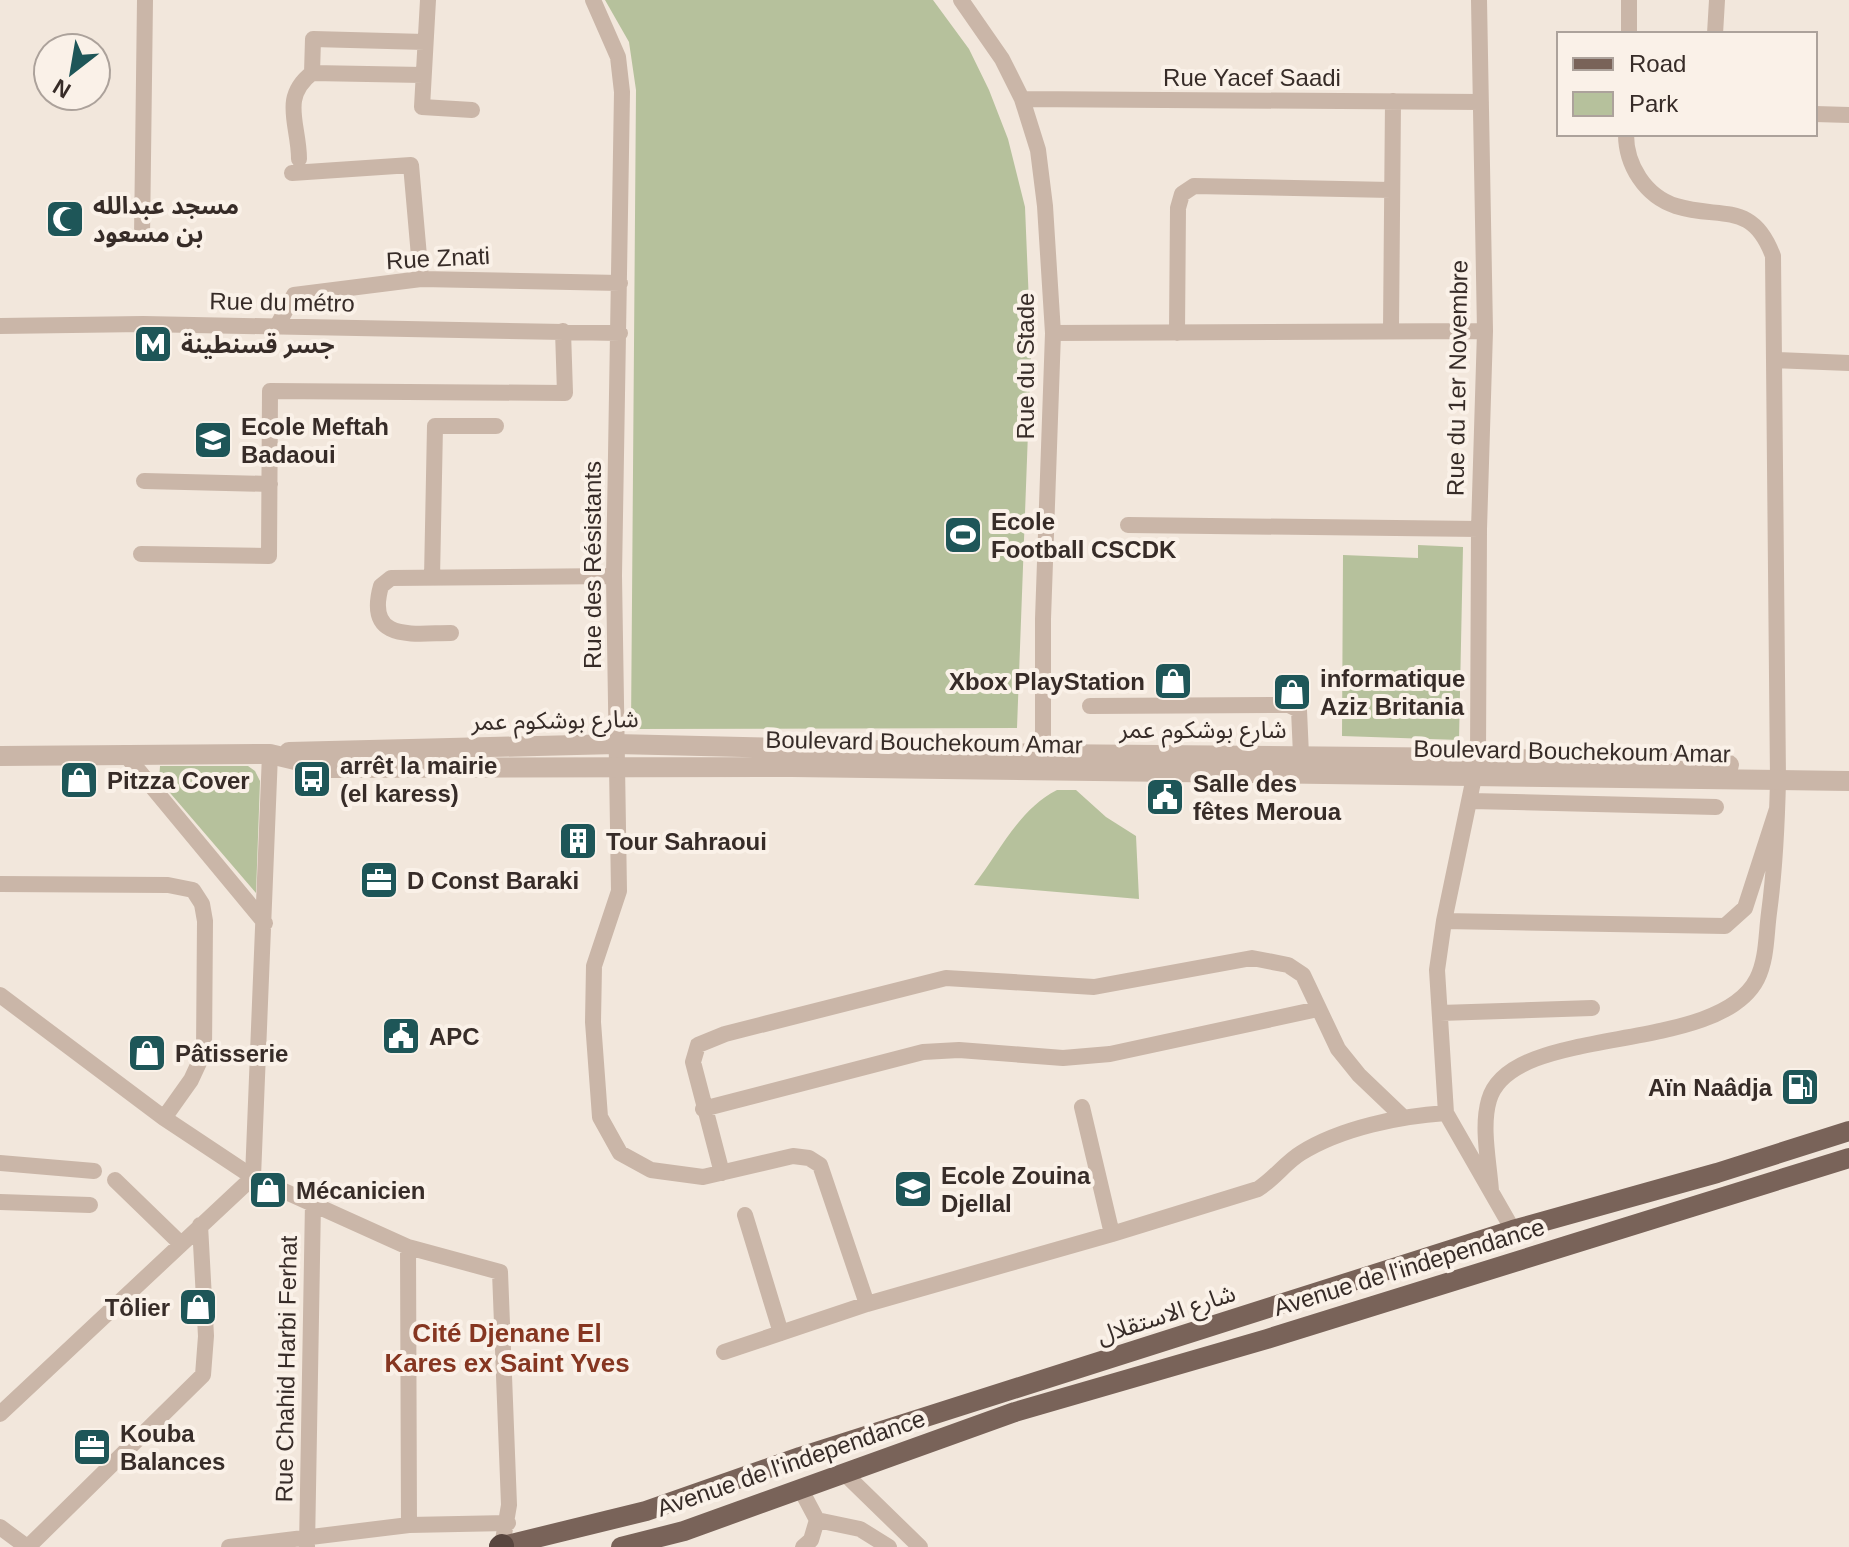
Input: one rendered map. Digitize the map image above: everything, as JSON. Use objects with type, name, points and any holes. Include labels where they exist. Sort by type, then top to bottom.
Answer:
[{"type":"main road","name":"شارع الاستقلال","points":[[503,1541],[646,1511],[800,1457],[1513,1230],[1717,1173],[1849,1131]]},
{"type":"main road","name":"Avenue de l'independance","points":[[621,1547],[684,1531],[1015,1412],[1267,1339],[1849,1158]]},
{"type":"street","points":[[142,237],[145,0]]},
{"type":"street","points":[[428,0],[422,107],[472,110]]},
{"type":"street","name":"Rue des Résistants","points":[[593,0],[618,57],[622,92],[614,576],[619,891],[594,966],[593,1022],[600,1117],[615,1147],[634,1163],[689,1178],[793,1156],[809,1158],[820,1165],[867,1304]]},
{"type":"street","name":"Rue du Stade","points":[[961,0],[1002,59],[1022,99],[1038,150],[1053,333],[1043,619],[1043,762]]},
{"type":"street","points":[[1463,0],[1479,0]]},
{"type":"street","name":"Rue du 1er Novembre","points":[[1446,1113],[1437,970],[1444,921],[1478,766],[1479,529],[1485,331],[1479,0]]},
{"type":"street","points":[[1629,0],[1629,32]]},
{"type":"street","points":[[1715,32],[1717,0]]},
{"type":"street","points":[[312,73],[313,39],[425,42]]},
{"type":"street","points":[[421,279],[411,165],[295,166],[299,137],[292,111],[298,84],[312,73],[423,75]]},
{"type":"street","name":"Rue Yacef Saadi","points":[[1022,99],[1481,102]]},
{"type":"street","points":[[1391,329],[1393,101]]},
{"type":"street","points":[[1817,114],[1849,115]]},
{"type":"street","points":[[1491,1191],[1486,1122],[1489,1098],[1501,1079],[1542,1057],[1705,1019],[1739,1001],[1757,979],[1766,948],[1777,860],[1778,773],[1773,256],[1759,227],[1729,213],[1675,206],[1656,193],[1632,168],[1626,151],[1626,136]]},
{"type":"street","points":[[1177,333],[1178,208],[1182,194],[1194,186],[1391,190]]},
{"type":"street","name":"Rue Znati","points":[[277,326],[294,295],[421,279],[620,283]]},
{"type":"street","name":"Rue du métro","points":[[0,326],[277,326],[620,333]]},
{"type":"street","points":[[1053,333],[1391,329],[1485,331]]},
{"type":"street","points":[[141,554],[269,556],[270,391],[565,393],[563,331]]},
{"type":"street","points":[[1775,360],[1849,363]]},
{"type":"street","points":[[432,578],[435,426],[496,426]]},
{"type":"street","points":[[144,481],[270,484]]},
{"type":"street","points":[[1128,525],[1479,529]]},
{"type":"street","points":[[451,633],[395,633],[379,619],[381,586],[391,578],[614,576]]},
{"type":"street","points":[[1090,706],[1289,705],[1299,710],[1301,755]]},
{"type":"street","name":"شارع بوشكوم عمر","points":[[270,754],[326,749],[616,744],[1043,762],[1301,755],[1478,766],[1778,773],[1849,769]]},
{"type":"street","points":[[124,753],[265,923]]},
{"type":"street","points":[[0,1414],[253,1177],[270,754]]},
{"type":"street","name":"Boulevard Bouchekoum Amar","points":[[0,756],[270,754],[329,768],[1043,762],[1478,766]]},
{"type":"street","points":[[1778,773],[1849,781]]},
{"type":"street","points":[[1471,801],[1716,807]]},
{"type":"street","points":[[1444,921],[1725,926],[1745,908],[1777,809]]},
{"type":"street","points":[[0,884],[168,885],[193,890],[202,904],[205,921],[204,1052],[191,1080],[164,1118]]},
{"type":"street","points":[[722,1173],[693,1062],[698,1045],[706,1040],[946,978],[1094,987],[1252,958],[1288,965],[1303,975],[1338,1049],[1359,1075],[1404,1118]]},
{"type":"street","points":[[0,995],[164,1118],[253,1177],[408,1247],[500,1272],[503,1541],[409,1525],[307,1541],[229,1547]]},
{"type":"street","points":[[1440,1013],[1592,1008]]},
{"type":"street","points":[[703,1109],[923,1052],[959,1050],[1063,1058],[1110,1054],[1318,1009]]},
{"type":"street","points":[[1082,1107],[1112,1234]]},
{"type":"street","points":[[724,1352],[867,1304],[1258,1189],[1278,1176],[1298,1155],[1322,1141],[1404,1118],[1446,1113],[1513,1230]]},
{"type":"street","points":[[0,1163],[94,1171]]},
{"type":"street","points":[[115,1180],[180,1243]]},
{"type":"street","points":[[0,1202],[90,1205]]},
{"type":"street","name":"Rue Chahid Harbi Ferhat","points":[[307,1541],[313,1202]]},
{"type":"street","points":[[745,1215],[781,1333]]},
{"type":"street","points":[[0,1527],[28,1547],[203,1375],[206,1336],[200,1225]]},
{"type":"street","points":[[408,1247],[409,1525]]},
{"type":"street","points":[[844,1473],[920,1547]]},
{"type":"street","points":[[800,1488],[817,1520],[811,1540],[803,1547]]},
{"type":"street","points":[[817,1520],[860,1529],[889,1547]]},
{"type":"green space","points":[[605,0],[933,0],[969,49],[1008,139],[1025,207],[1031,352],[1017,728],[631,729],[636,90],[629,42]]},
{"type":"green space","points":[[1418,545],[1463,547],[1459,740],[1342,736],[1343,555],[1418,558]]},
{"type":"green space","points":[[160,766],[248,766],[255,771],[260,781],[256,893],[159,780]]},
{"type":"green space","points":[[1057,790],[1076,790],[1106,817],[1136,836],[1139,899],[974,885],[1021,820]]},
{"type":"place","name":"مسجد عبدالله بن مسعود","points":[[65,219]]},
{"type":"place","name":"جسر قسنطينة","points":[[153,344]]},
{"type":"place","name":"Ecole Meftah Badaoui","points":[[213,440]]},
{"type":"place","name":"Ecole Football CSCDK","points":[[963,535]]},
{"type":"place","name":"Xbox PlayStation","points":[[1173,681]]},
{"type":"place","name":"informatique Aziz Britania","points":[[1292,692]]},
{"type":"place","name":"arrêt la mairie (el karess)","points":[[312,779]]},
{"type":"place","name":"Pitzza Cover","points":[[79,780]]},
{"type":"place","name":"Salle des fêtes Meroua","points":[[1165,797]]},
{"type":"place","name":"Tour Sahraoui","points":[[578,841]]},
{"type":"place","name":"D Const Baraki","points":[[379,880]]},
{"type":"place","name":"APC","points":[[401,1036]]},
{"type":"place","name":"Pâtisserie","points":[[147,1053]]},
{"type":"place","name":"Aïn Naâdja","points":[[1800,1087]]},
{"type":"place","name":"Ecole Zouina Djellal","points":[[913,1189]]},
{"type":"place","name":"Mécanicien","points":[[268,1190]]},
{"type":"place","name":"Tôlier","points":[[198,1307]]},
{"type":"place","name":"Kouba Balances","points":[[92,1447]]},
{"type":"district","name":"Cité Djenane El Kares ex Saint Yves","points":[[507,1348]]}]
